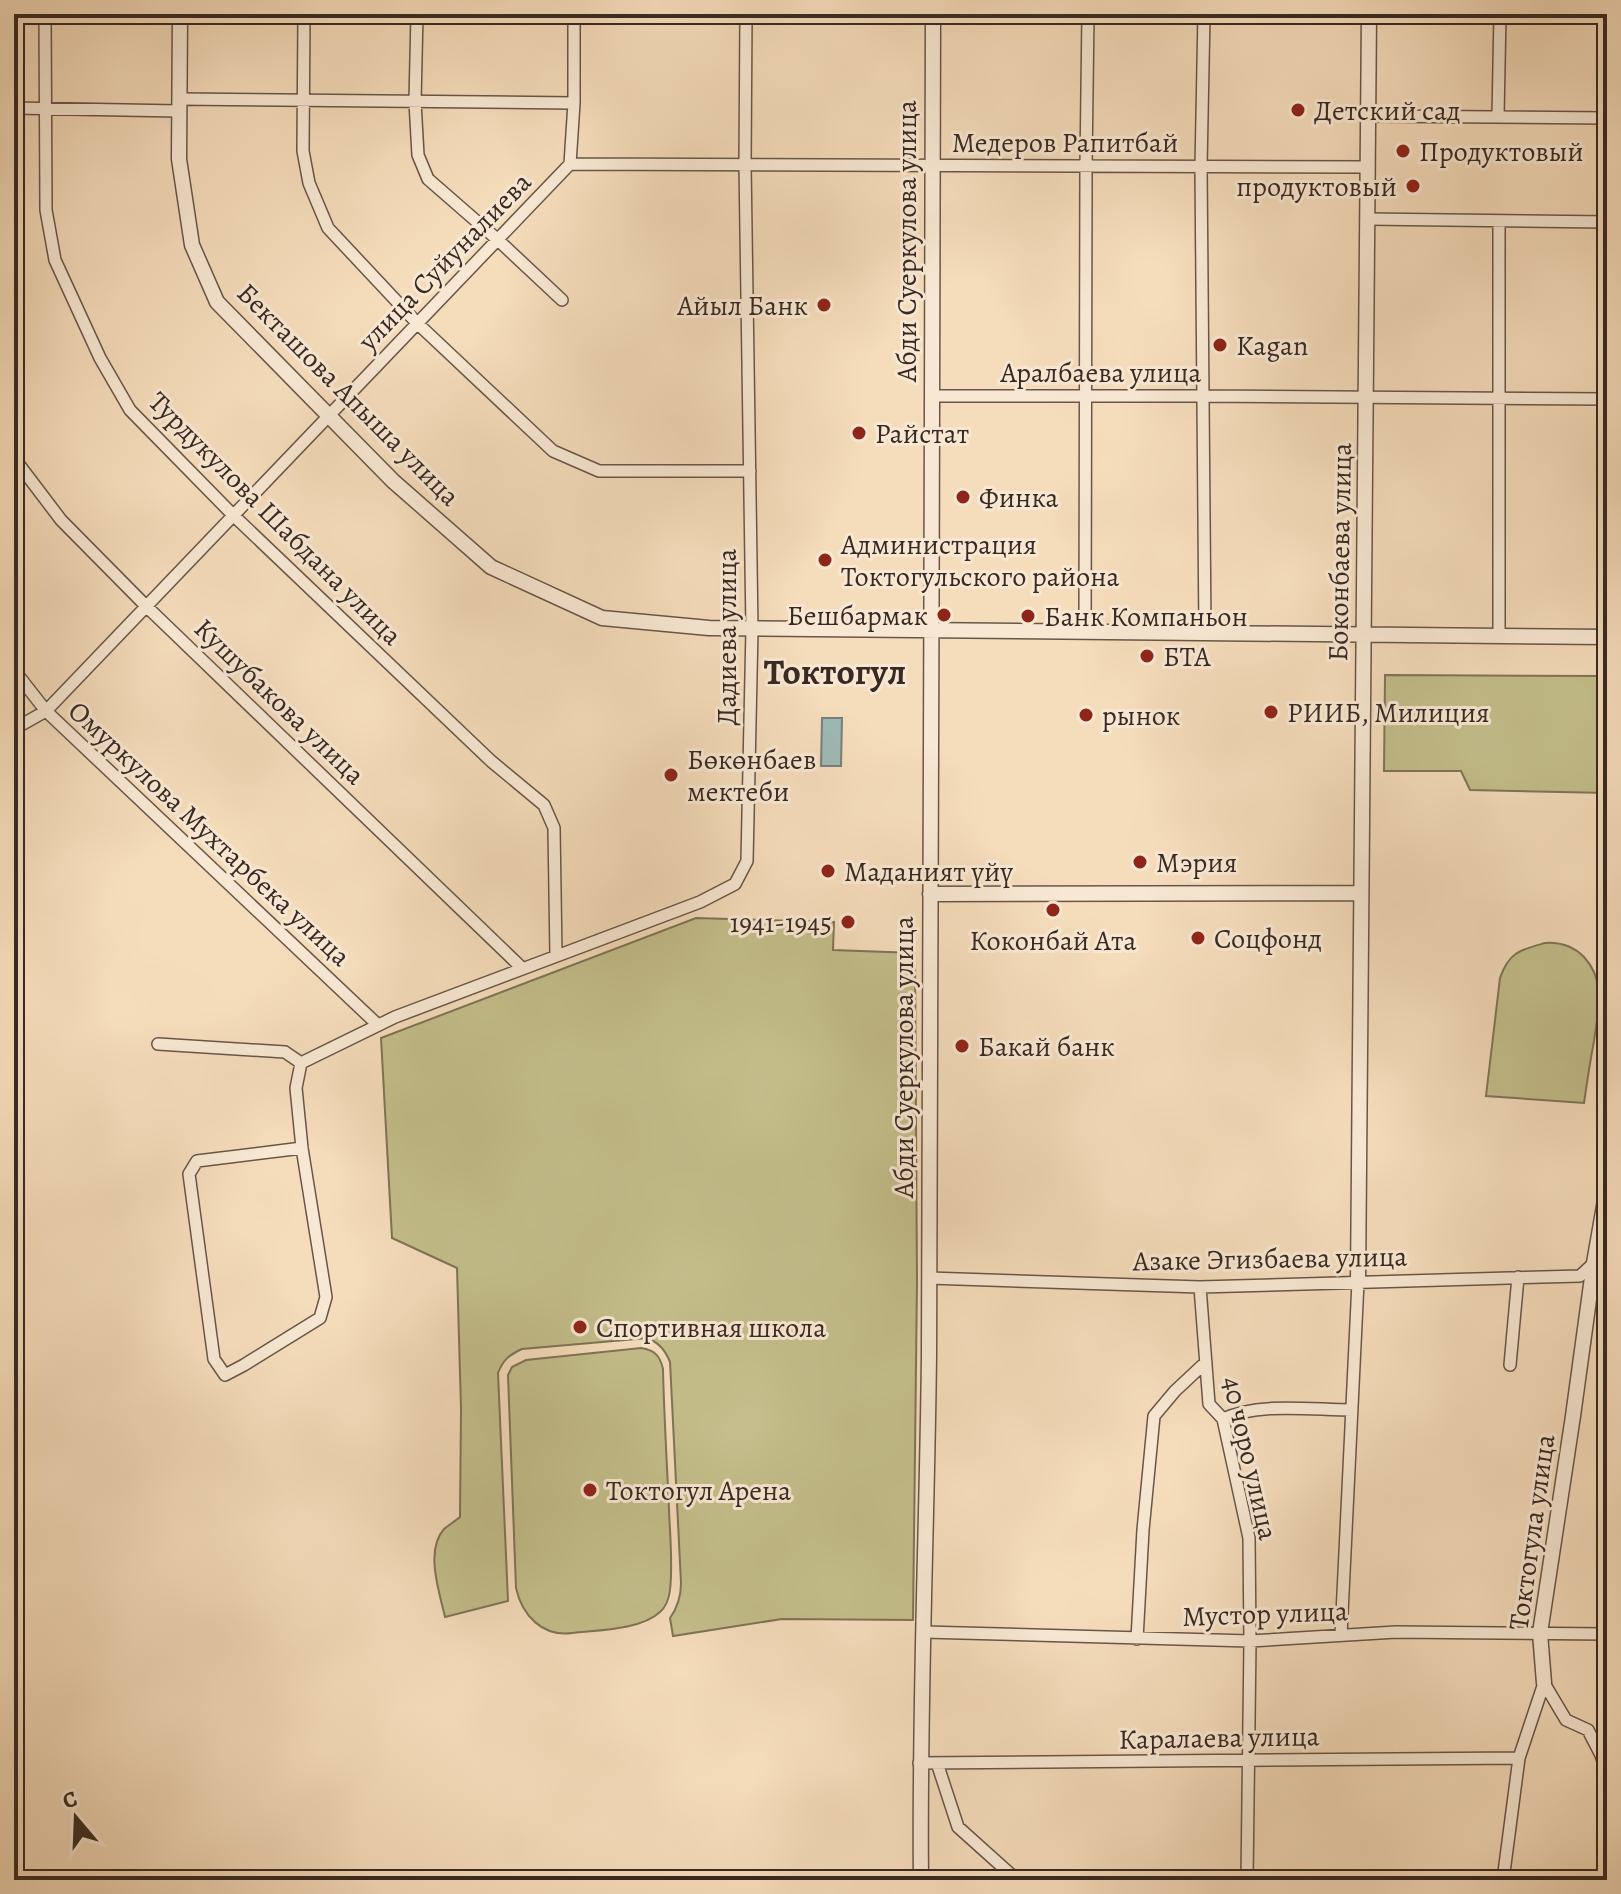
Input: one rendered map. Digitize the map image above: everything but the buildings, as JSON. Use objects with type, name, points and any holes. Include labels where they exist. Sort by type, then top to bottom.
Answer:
[{"type":"street","name":"Турдукулова Шабдана улица","points":[[45,14],[46,210],[55,260],[100,358],[130,410],[233,515],[491,761],[544,805],[554,828],[556,956]]},
{"type":"street","name":"Бекташова Апыша улица","points":[[180,14],[179,159],[192,245],[217,302],[393,481],[491,567],[602,618],[752,629],[1607,637]]},
{"type":"street","points":[[304,14],[303,151],[309,183],[328,228],[417,323],[553,451],[564,456],[599,471],[750,471]]},
{"type":"street","points":[[417,14],[415,102],[418,155],[428,179],[562,300]]},
{"type":"street","points":[[570,164],[574,14]]},
{"type":"street","name":"Дадиева улица","points":[[301,1063],[378,1025],[700,902],[735,884],[747,861],[752,629],[745,164],[746,14]]},
{"type":"street","name":"Абди Суеркулова улица","points":[[921,1880],[919,1763],[929,1278],[933,14]]},
{"type":"street","points":[[1085,632],[1088,14]]},
{"type":"street","points":[[1204,14],[1201,167],[1205,633]]},
{"type":"street","name":"Боконбаева улица","points":[[1358,1282],[1369,14]]},
{"type":"street","points":[[1498,116],[1500,14]]},
{"type":"street","points":[[14,108],[304,101],[574,103]]},
{"type":"street","points":[[1369,116],[1607,118]]},
{"type":"street","name":"Медеров Рапитбай","points":[[570,164],[1368,167]]},
{"type":"street","name":"улица Суйуналиева","points":[[14,729],[46,711],[570,164]]},
{"type":"street","points":[[1368,219],[1607,222]]},
{"type":"street","points":[[1499,221],[1499,636]]},
{"type":"street","name":"Аралбаева улица","points":[[932,396],[1607,399]]},
{"type":"street","name":"Кушубакова улица","points":[[14,458],[61,520],[146,606],[523,969]]},
{"type":"street","name":"Омуркулова Мухтарбека улица","points":[[14,670],[46,711],[378,1025]]},
{"type":"street","points":[[930,894],[1361,893]]},
{"type":"street","points":[[158,1044],[285,1052],[301,1063],[296,1088],[302,1148],[326,1297],[320,1318],[225,1375],[214,1359],[189,1174],[197,1161],[302,1148]]},
{"type":"street","name":"Токтогула улица","points":[[1503,1879],[1519,1758],[1544,1683],[1540,1633],[1600,1263],[1607,1189]]},
{"type":"street","name":"Азаке Эгизбаева улица","points":[[929,1278],[1200,1287],[1580,1276],[1600,1263]]},
{"type":"street","points":[[1510,1365],[1518,1277]]},
{"type":"street","points":[[1341,1635],[1358,1282]]},
{"type":"street","name":"40 чоро улица","points":[[1200,1287],[1209,1404],[1223,1419],[1249,1538],[1247,1880]]},
{"type":"street","points":[[1137,1639],[1154,1416],[1206,1362]]},
{"type":"street","points":[[1223,1419],[1267,1409],[1352,1410]]},
{"type":"street","name":"Мустор улица","points":[[924,1632],[1250,1641],[1396,1632],[1607,1634]]},
{"type":"street","points":[[1544,1683],[1566,1720],[1588,1730],[1607,1773]]},
{"type":"street","name":"Каралаева улица","points":[[919,1763],[1519,1758]]},
{"type":"street","points":[[937,1763],[958,1827],[1017,1880]]},
{"type":"street","points":[[1310,1880],[1503,1879]]},
{"type":"shaded area","points":[[1385,675],[1607,676],[1607,793],[1470,790],[1461,771],[1384,771]]},
{"type":"shaded area","points":[[696,918],[834,922],[833,950],[915,953],[917,1282],[913,1620],[782,1619],[673,1636],[670,1618],[678,1602],[681,1583],[670,1362],[662,1348],[648,1338],[522,1349],[504,1361],[498,1373],[508,1601],[445,1617],[434,1559],[438,1538],[460,1517],[457,1268],[392,1238],[381,1038]]},
{"type":"shaded area","points":[[1545,943],[1556,943],[1580,953],[1596,976],[1599,997],[1597,1019],[1584,1103],[1486,1096],[1500,978],[1516,953]]},
{"type":"shaded area","name":"Токтогул Арена","points":[[641,1348],[656,1354],[663,1369],[671,1560],[668,1599],[662,1610],[652,1618],[630,1626],[572,1633],[551,1631],[528,1615],[516,1588],[508,1375],[512,1367],[526,1360]]},
{"type":"shaded area","points":[[733,1872],[816,1878],[817,1880],[723,1880]]},
{"type":"water","points":[[822,718],[842,718],[841,766],[821,766]]},
{"type":"place","name":"Детский сад","points":[[1298,110]]},
{"type":"place","name":"Продуктовый","points":[[1403,151]]},
{"type":"place","name":"продуктовый","points":[[1413,186]]},
{"type":"place","name":"Айыл Банк","points":[[824,305]]},
{"type":"place","name":"Kagan","points":[[1220,345]]},
{"type":"place","name":"Райстат","points":[[859,433]]},
{"type":"place","name":"Финка","points":[[963,497]]},
{"type":"place","name":"Администрация Токтогульского района","points":[[825,560]]},
{"type":"place","name":"Бешбармак","points":[[944,615]]},
{"type":"place","name":"Банк Компаньон","points":[[1028,616]]},
{"type":"place","name":"БТА","points":[[1147,656]]},
{"type":"place","name":"РИИБ, Милиция","points":[[1271,712]]},
{"type":"place","name":"рынок","points":[[1086,715]]},
{"type":"place","name":"Бөкөнбаев мектеби","points":[[671,775]]},
{"type":"place","name":"Мэрия","points":[[1140,862]]},
{"type":"place","name":"Маданият үйү","points":[[828,871]]},
{"type":"place","name":"Коконбай Ата","points":[[1053,910]]},
{"type":"place","name":"1941-1945","points":[[848,922]]},
{"type":"place","name":"Соцфонд","points":[[1198,938]]},
{"type":"place","name":"Бакай банк","points":[[962,1046]]},
{"type":"place","name":"Спортивная школа","points":[[580,1327]]},
{"type":"place","name":"Токтогул Арена","points":[[590,1490]]},
{"type":"district","name":"Токтогул","points":[[835,671]]}]
